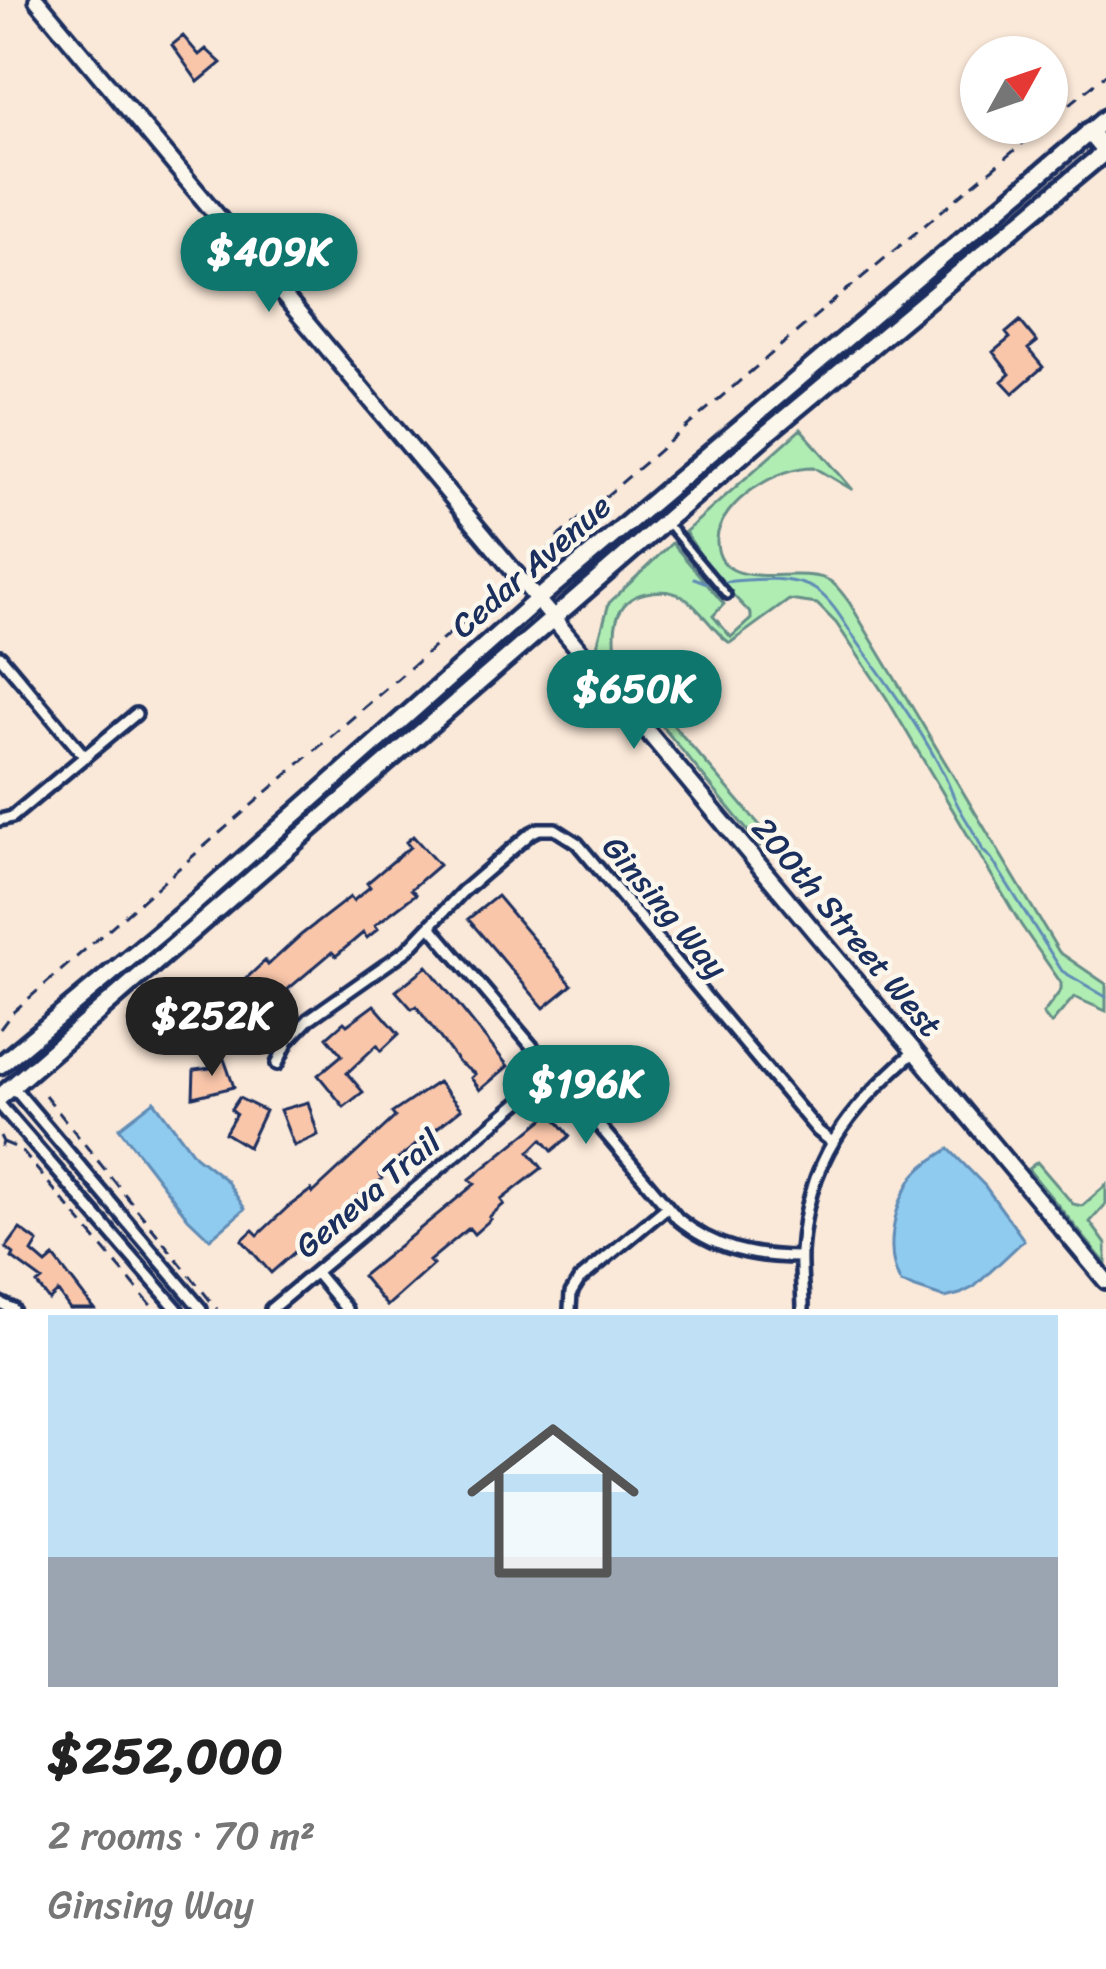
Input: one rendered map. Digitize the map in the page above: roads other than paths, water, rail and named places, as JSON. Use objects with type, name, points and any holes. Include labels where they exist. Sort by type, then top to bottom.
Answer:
[{"type":"highway","points":[[1089,132],[1106,151]]},
{"type":"main road","name":"Cedar Avenue","points":[[0,1068],[180,916],[538,599],[1106,118]]},
{"type":"main road","name":"Cedar Avenue","points":[[4,1096],[665,522],[1106,151]]},
{"type":"street","name":"200th Street West","points":[[37,0],[1106,1280]]},
{"type":"street","points":[[0,656],[85,757]]},
{"type":"street","points":[[0,820],[12,817],[136,714]]},
{"type":"street","name":"Ginsing Way","points":[[278,1064],[288,1041],[309,1019],[407,950],[462,892],[531,833],[548,827],[577,843],[832,1142]]},
{"type":"street","points":[[432,928],[666,1208],[699,1234],[734,1250],[755,1256],[801,1257]]},
{"type":"street","points":[[803,1309],[801,1257],[811,1195],[832,1142],[866,1094],[915,1051]]},
{"type":"street","points":[[0,1068],[4,1096],[177,1309]]},
{"type":"street","name":"Geneva Trail","points":[[272,1309],[554,1073]]},
{"type":"street","points":[[4,1096],[201,1309]]},
{"type":"street","points":[[570,1309],[571,1293],[579,1280],[666,1208]]},
{"type":"street","points":[[316,1273],[346,1309]]},
{"type":"street","points":[[0,1303],[13,1309]]},
{"type":"lane","points":[[665,522],[727,595]]},
{"type":"water","points":[[154,1101],[195,1156],[226,1180],[245,1209],[210,1239],[188,1218],[119,1128]]},
{"type":"water","points":[[949,1149],[985,1186],[1024,1240],[974,1287],[945,1298],[901,1283],[892,1245],[895,1217],[911,1180]]},
{"type":"waterway","points":[[694,578],[707,583]]},
{"type":"waterway","points":[[724,582],[796,582],[826,599],[921,734],[983,851],[1062,971],[1106,997]]}]
